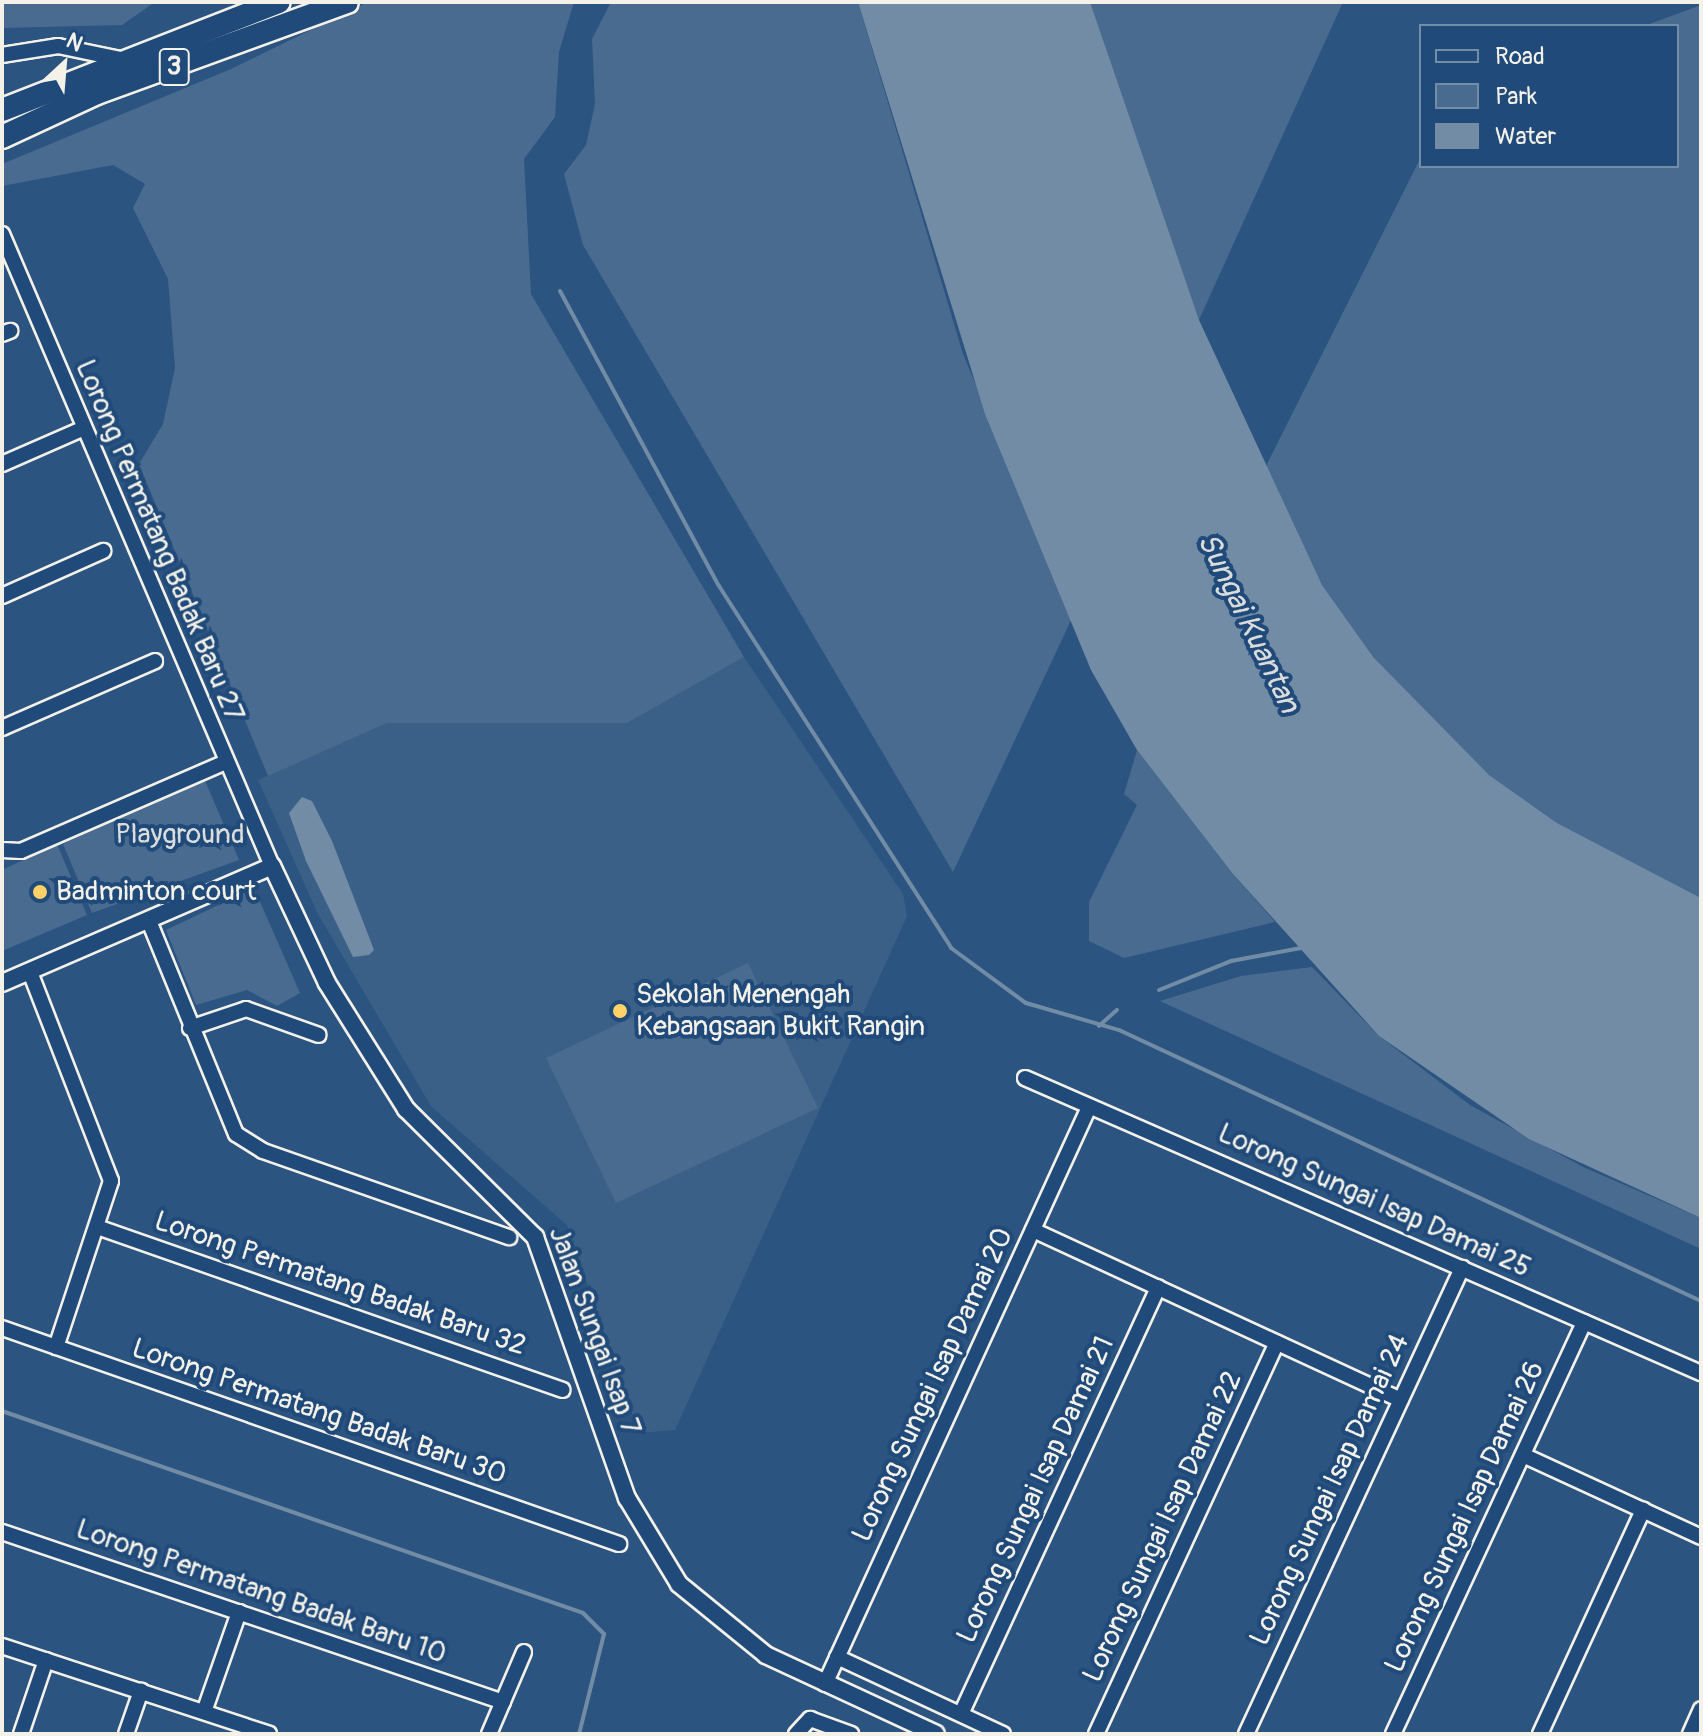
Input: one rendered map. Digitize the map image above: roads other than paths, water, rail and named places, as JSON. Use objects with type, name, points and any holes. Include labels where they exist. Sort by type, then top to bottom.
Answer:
[{"type":"highway","name":"3","points":[[2,110],[279,2]]},
{"type":"highway","name":"3","points":[[2,137],[97,93],[347,2]]},
{"type":"street","points":[[2,55],[58,46],[125,60]]},
{"type":"street","name":"Lorong Permatang Badak Baru 27","points":[[2,234],[82,429],[272,866]]},
{"type":"street","points":[[2,464],[82,429]]},
{"type":"street","points":[[2,596],[103,551]]},
{"type":"street","points":[[2,728],[155,661]]},
{"type":"street","points":[[2,850],[21,851],[226,762]]},
{"type":"street","points":[[2,983],[272,866]]},
{"type":"street","name":"Jalan Sungai Isap 7","points":[[272,866],[327,983],[406,1109],[535,1237],[627,1498],[651,1545],[679,1584],[741,1639],[825,1684],[936,1734]]},
{"type":"street","points":[[149,921],[220,1111],[247,1144],[509,1237]]},
{"type":"street","points":[[30,972],[108,1169],[112,1193],[56,1347]]},
{"type":"street","points":[[190,1028],[246,1009],[319,1035]]},
{"type":"street","name":"Lorong Sungai Isap Damai 25","points":[[1025,1078],[1701,1373]]},
{"type":"street","name":"Lorong Sungai Isap Damai 20","points":[[825,1684],[1089,1107]]},
{"type":"street","name":"Lorong Permatang Badak Baru 32","points":[[100,1228],[562,1390]]},
{"type":"street","points":[[1033,1230],[1401,1400]]},
{"type":"street","name":"Lorong Sungai Isap Damai 24","points":[[1246,1734],[1462,1268]]},
{"type":"street","name":"Lorong Sungai Isap Damai 21","points":[[961,1714],[1158,1287]]},
{"type":"street","name":"Lorong Sungai Isap Damai 26","points":[[1393,1734],[1584,1322]]},
{"type":"street","name":"Lorong Permatang Badak Baru 30","points":[[2,1328],[619,1544]]},
{"type":"street","name":"Lorong Sungai Isap Damai 22","points":[[1096,1734],[1277,1343]]},
{"type":"street","points":[[1523,1455],[1701,1537]]},
{"type":"street","points":[[1540,1734],[1643,1510]]},
{"type":"street","name":"Lorong Permatang Badak Baru 10","points":[[2,1532],[503,1702]]},
{"type":"street","points":[[204,1712],[239,1612]]},
{"type":"street","points":[[2,1646],[269,1734]]},
{"type":"street","points":[[489,1734],[524,1652]]},
{"type":"street","points":[[837,1657],[1003,1734]]},
{"type":"street","points":[[21,1734],[46,1660]]},
{"type":"street","points":[[126,1734],[141,1691]]},
{"type":"street","points":[[1690,1734],[1701,1709]]},
{"type":"street","points":[[796,1734],[810,1719],[851,1734]]},
{"type":"water","name":"Sungai Kuantan","points":[[858,2],[1090,2],[1199,320],[1322,585],[1374,658],[1489,775],[1557,823],[1701,898],[1701,1218],[1529,1139],[1379,1036],[1233,874],[1137,750],[1091,670],[985,414]]},
{"type":"water","points":[[302,797],[312,801],[332,841],[374,950],[369,955],[353,957],[306,861],[289,813]]},
{"type":"waterway","points":[[560,291],[719,586],[951,948],[1026,1003],[1119,1030],[1701,1301]]},
{"type":"waterway","points":[[1159,990],[1231,961],[1301,948]]},
{"type":"waterway","points":[[1099,1026],[1117,1010]]},
{"type":"waterway","points":[[2,1411],[583,1613],[604,1634],[579,1734]]},
{"type":"place","name":"Badminton court","points":[[40,892]]},
{"type":"place","name":"Sekolah Menengah Kebangsaan Bukit Rangin","points":[[620,1011]]},
{"type":"park label","name":"Playground","points":[[180,835]]}]
